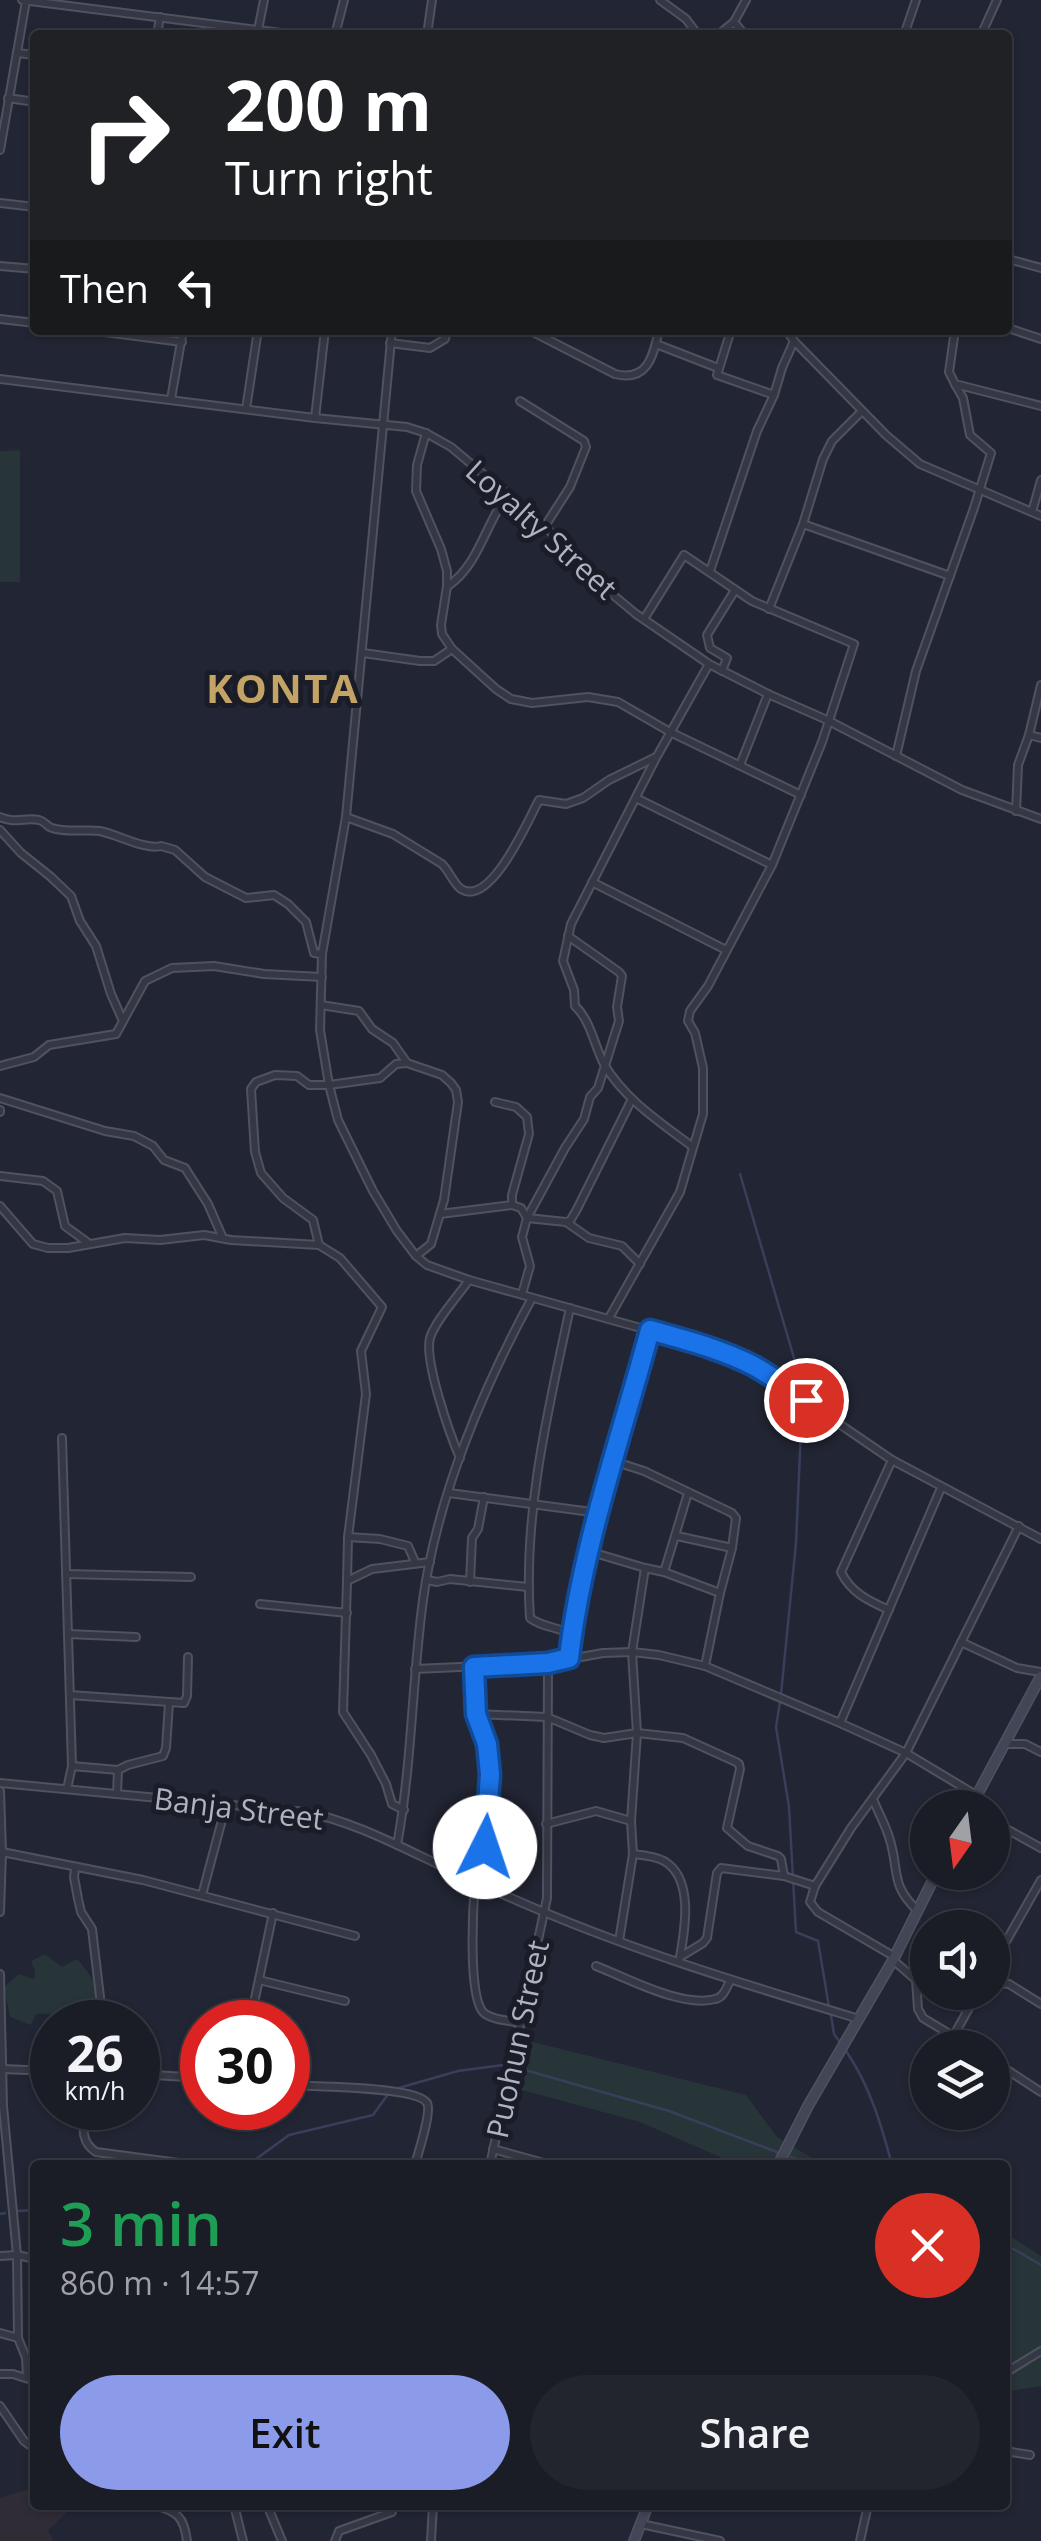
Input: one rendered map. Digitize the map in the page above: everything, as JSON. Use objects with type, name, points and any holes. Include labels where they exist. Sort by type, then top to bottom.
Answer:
[{"type":"street","points":[[0,150],[24,0],[230,30]]},
{"type":"street","points":[[258,30],[264,0]]},
{"type":"street","points":[[336,30],[344,0]]},
{"type":"street","points":[[428,30],[432,0]]},
{"type":"street","points":[[660,0],[694,30]]},
{"type":"street","points":[[906,30],[916,0]]},
{"type":"street","points":[[984,30],[997,0]]},
{"type":"street","points":[[724,30],[734,22],[742,3]]},
{"type":"street","points":[[159,30],[160,17]]},
{"type":"street","points":[[734,22],[741,30]]},
{"type":"street","points":[[17,53],[30,55]]},
{"type":"street","points":[[8,98],[30,101]]},
{"type":"street","points":[[0,203],[30,206]]},
{"type":"street","points":[[1012,261],[1041,268]]},
{"type":"street","points":[[0,266],[30,269]]},
{"type":"street","points":[[0,319],[30,322]]},
{"type":"street","points":[[1012,329],[1041,339]]},
{"type":"street","points":[[128,335],[182,342]]},
{"type":"street","points":[[171,399],[183,335]]},
{"type":"street","points":[[246,409],[257,335]]},
{"type":"street","points":[[315,418],[324,335]]},
{"type":"street","points":[[391,335],[346,817],[326,920],[320,1005],[328,1085],[338,1120],[373,1190],[397,1231],[426,1265],[718,1350],[756,1367],[892,1460],[1041,1539]]},
{"type":"street","points":[[390,343],[430,348],[445,340],[446,335]]},
{"type":"street","points":[[539,335],[628,377],[639,374],[647,365],[658,335]]},
{"type":"street","points":[[729,335],[717,375],[774,395]]},
{"type":"street","points":[[789,335],[903,452],[920,464],[1041,516]]},
{"type":"street","points":[[896,756],[916,671],[991,453],[970,436],[964,398],[949,372],[954,335]]},
{"type":"street","points":[[710,571],[757,431],[794,342]]},
{"type":"street","points":[[656,344],[718,368]]},
{"type":"street","name":"Loyalty Street","points":[[0,378],[426,433],[451,447],[546,526],[600,584],[708,664],[962,790],[1041,819]]},
{"type":"street","points":[[955,384],[1041,406]]},
{"type":"street","points":[[520,401],[584,441],[586,447],[570,487],[546,526]]},
{"type":"street","points":[[769,609],[803,524],[823,460],[832,441],[862,411]]},
{"type":"street","points":[[426,433],[417,466],[416,491],[447,570],[441,626],[452,649],[510,699],[532,703],[588,697],[618,702],[670,732],[801,795]]},
{"type":"street","points":[[1032,512],[1041,480]]},
{"type":"street","points":[[447,586],[468,567],[499,504],[508,494]]},
{"type":"street","points":[[803,524],[950,576]]},
{"type":"street","points":[[608,1318],[680,1192],[704,1101],[703,1068],[696,1033],[688,1021],[690,1011],[708,986],[772,864],[822,742],[854,644],[769,609],[684,555],[644,620]]},
{"type":"street","points":[[722,671],[727,658],[710,648],[707,635],[735,590]]},
{"type":"street","points":[[362,653],[434,661],[452,649]]},
{"type":"street","points":[[692,1147],[632,1099],[606,1066],[582,1012],[575,1006],[574,990],[563,960],[574,917],[708,664]]},
{"type":"street","points":[[1016,810],[1018,765],[1041,684]]},
{"type":"street","points":[[740,765],[768,694]]},
{"type":"street","points":[[1029,735],[1041,738]]},
{"type":"street","points":[[346,817],[393,834],[442,864],[458,887],[476,890],[497,874],[540,800],[566,804],[583,798],[609,780],[656,758]]},
{"type":"street","points":[[636,798],[772,864]]},
{"type":"street","points":[[0,818],[11,822],[40,820],[53,828],[98,831],[142,845],[175,850],[205,878],[246,898],[274,895],[288,904],[306,922],[314,953],[322,954]]},
{"type":"street","points":[[0,830],[71,896],[96,946],[124,1022]]},
{"type":"street","points":[[592,882],[726,950]]},
{"type":"street","points":[[522,1294],[530,1266],[522,1237],[527,1218],[584,1119],[619,1021],[622,976],[568,936]]},
{"type":"street","points":[[0,1066],[34,1057],[49,1045],[116,1034],[145,981],[172,968],[214,966],[264,974],[322,976]]},
{"type":"street","points":[[320,1005],[359,1011],[372,1030],[394,1043],[408,1063]]},
{"type":"street","points":[[319,1245],[313,1220],[282,1198],[261,1172],[255,1152],[251,1089],[256,1082],[275,1075],[297,1076],[308,1085],[380,1078],[396,1064],[408,1063],[442,1075],[458,1095],[446,1191],[429,1248],[416,1256]]},
{"type":"street","points":[[0,1098],[134,1136],[153,1146],[164,1160],[185,1168],[208,1204],[223,1238]]},
{"type":"street","points":[[566,1222],[576,1211],[632,1099]]},
{"type":"street","points":[[496,1102],[516,1107],[527,1117],[530,1134],[512,1204]]},
{"type":"street","points":[[0,1176],[43,1181],[57,1191],[65,1226],[89,1243]]},
{"type":"street","points":[[440,1214],[512,1204],[521,1208],[527,1218]]},
{"type":"street","points":[[0,1206],[33,1244],[48,1248],[193,1235],[319,1245],[340,1258],[382,1307],[361,1351],[366,1394],[348,1537],[343,1712],[371,1755],[392,1804],[404,1810]]},
{"type":"street","points":[[527,1218],[566,1222],[589,1238],[622,1246],[640,1264]]},
{"type":"street","points":[[460,1460],[428,1356],[431,1336],[470,1280]]},
{"type":"street","points":[[397,1845],[430,1562],[485,1390],[532,1298]]},
{"type":"street","points":[[570,1308],[546,1419],[528,1587],[530,1618],[540,1626],[558,1626],[572,1635]]},
{"type":"street","points":[[569,1658],[588,1552],[650,1330]]},
{"type":"street","points":[[62,1438],[72,1766],[67,1790]]},
{"type":"street","points":[[889,1610],[862,1598],[841,1572],[892,1460]]},
{"type":"street","points":[[614,1461],[644,1470],[736,1518],[706,1666]]},
{"type":"street","points":[[840,1723],[941,1488]]},
{"type":"street","points":[[449,1493],[599,1513]]},
{"type":"street","points":[[664,1572],[688,1493]]},
{"type":"street","points":[[470,1582],[472,1538],[478,1529],[484,1497]]},
{"type":"street","points":[[945,2030],[923,2018],[918,2009],[914,1976],[894,1959],[818,1912],[810,1902],[814,1886],[851,1828],[906,1753],[1019,1526]]},
{"type":"street","points":[[677,1536],[732,1548]]},
{"type":"street","points":[[348,1537],[408,1546],[415,1562]]},
{"type":"street","points":[[588,1552],[664,1572],[720,1593]]},
{"type":"street","points":[[346,1581],[372,1570],[430,1562]]},
{"type":"street","points":[[619,1941],[633,1854],[631,1821],[637,1733],[632,1652],[645,1568]]},
{"type":"street","points":[[66,1574],[192,1578]]},
{"type":"street","points":[[426,1580],[528,1587]]},
{"type":"street","points":[[260,1604],[346,1613]]},
{"type":"street","points":[[68,1634],[136,1636]]},
{"type":"street","points":[[961,1642],[1017,1668],[1041,1674],[979,1790]]},
{"type":"street","points":[[416,1669],[548,1663],[603,1653],[659,1654],[706,1666],[840,1723],[906,1753],[968,1790]]},
{"type":"street","points":[[70,1695],[184,1703],[188,1657]]},
{"type":"street","name":"Puohun Street","points":[[491,2160],[547,1898],[548,1663]]},
{"type":"street","points":[[458,1874],[485,1847],[490,1774],[487,1744],[476,1714],[474,1667]]},
{"type":"street","points":[[72,1766],[118,1770],[163,1756],[169,1703]]},
{"type":"street","points":[[476,1714],[547,1717],[604,1738],[637,1733],[683,1738],[740,1764],[727,1828],[748,1846],[778,1856],[784,1876]]},
{"type":"street","points":[[1014,1726],[1025,1744]]},
{"type":"street","points":[[1004,1744],[1025,1744],[1041,1752]]},
{"type":"street","points":[[116,1794],[118,1770]]},
{"type":"street","name":"Banja Street","points":[[0,1782],[332,1818],[619,1941],[730,1981],[861,2019]]},
{"type":"street","points":[[0,1791],[0,1912]]},
{"type":"street","points":[[873,1799],[890,1839],[904,1899],[917,1910]]},
{"type":"street","points":[[202,1895],[226,1804]]},
{"type":"street","points":[[546,1824],[596,1812],[631,1821]]},
{"type":"street","points":[[1010,1831],[1041,1848]]},
{"type":"street","points":[[2,1852],[143,1880],[355,1936]]},
{"type":"street","points":[[633,1854],[665,1862],[684,1892],[680,1960]]},
{"type":"street","points":[[680,1960],[708,1938],[717,1873],[721,1868],[784,1876],[814,1886]]},
{"type":"street","points":[[75,1869],[78,1899],[92,1929],[100,2000]]},
{"type":"street","points":[[1010,1934],[1041,1880]]},
{"type":"street","points":[[474,1882],[472,1957],[480,2006],[486,2015],[522,2023]]},
{"type":"street","points":[[255,2000],[273,1913]]},
{"type":"street","points":[[781,2160],[910,1927]]},
{"type":"street","points":[[596,1966],[682,2000],[714,2000],[723,1994],[730,1981]]},
{"type":"street","points":[[0,1974],[3,2131],[18,2255],[18,2338],[30,2375]]},
{"type":"street","points":[[259,1980],[345,2001]]},
{"type":"street","points":[[1010,1985],[1041,2004]]},
{"type":"street","points":[[2,2069],[30,2070]]},
{"type":"street","points":[[1010,2072],[1041,2092]]},
{"type":"street","points":[[310,2086],[391,2090],[425,2100],[429,2109],[416,2160]]},
{"type":"street","points":[[83,2130],[87,2146],[96,2152],[156,2160]]},
{"type":"street","points":[[493,2149],[533,2160]]},
{"type":"street","points":[[0,2256],[30,2258]]},
{"type":"street","points":[[0,2332],[18,2338]]},
{"type":"street","points":[[1010,2369],[1041,2351]]},
{"type":"street","points":[[0,2374],[30,2379]]},
{"type":"street","points":[[0,2406],[30,2445]]},
{"type":"street","points":[[1010,2452],[1030,2455]]},
{"type":"street","points":[[172,2510],[186,2529],[187,2541]]},
{"type":"street","points":[[235,2510],[243,2541]]},
{"type":"street","points":[[269,2510],[282,2541]]},
{"type":"street","points":[[431,2541],[433,2510]]},
{"type":"street","points":[[634,2541],[646,2510]]},
{"type":"street","points":[[860,2541],[867,2510]]},
{"type":"street","points":[[336,2541],[338,2531],[392,2512]]},
{"type":"street","points":[[641,2524],[720,2541]]},
{"type":"shaded area","points":[[20,450],[20,582],[0,582],[0,451]]},
{"type":"shaded area","points":[[45,1954],[62,1967],[77,1959],[92,1979],[98,2000],[30,2000],[30,2025],[10,2017],[4,1987],[19,1974],[34,1979],[31,1961]]},
{"type":"shaded area","points":[[529,2041],[746,2095],[777,2137],[816,2160],[727,2160],[640,2122],[518,2089]]},
{"type":"shaded area","points":[[1010,2236],[1041,2256],[1041,2386],[1010,2391]]},
{"type":"shaded area","points":[[30,2489],[30,2510],[70,2510],[48,2530],[53,2541],[0,2541],[0,2498]]},
{"type":"waterway","points":[[740,1174],[804,1392]]},
{"type":"waterway","points":[[781,1694],[796,1543],[802,1407]]},
{"type":"waterway","points":[[780,1702],[776,1727],[789,1807],[796,1932],[818,1941],[829,2007]]},
{"type":"waterway","points":[[831,2015],[834,2034],[841,2044]]},
{"type":"waterway","points":[[846,2051],[868,2092],[891,2160]]},
{"type":"waterway","points":[[395,2089],[458,2071],[503,2065]]},
{"type":"waterway","points":[[518,2068],[669,2111],[777,2152]]},
{"type":"waterway","points":[[255,2160],[289,2135],[373,2115],[389,2093]]},
{"type":"waterway","points":[[791,2157],[800,2160]]},
{"type":"waterway","points":[[18,2211],[30,2210]]},
{"type":"waterway","points":[[0,2214],[5,2213]]},
{"type":"waterway","points":[[1010,2247],[1041,2265]]},
{"type":"district","name":"KONTA","points":[[283,687]]},
{"type":"route","points":[[485,1847],[490,1774],[487,1744],[476,1714],[474,1667],[569,1658],[588,1552],[650,1330],[738,1358],[806,1400]]}]
